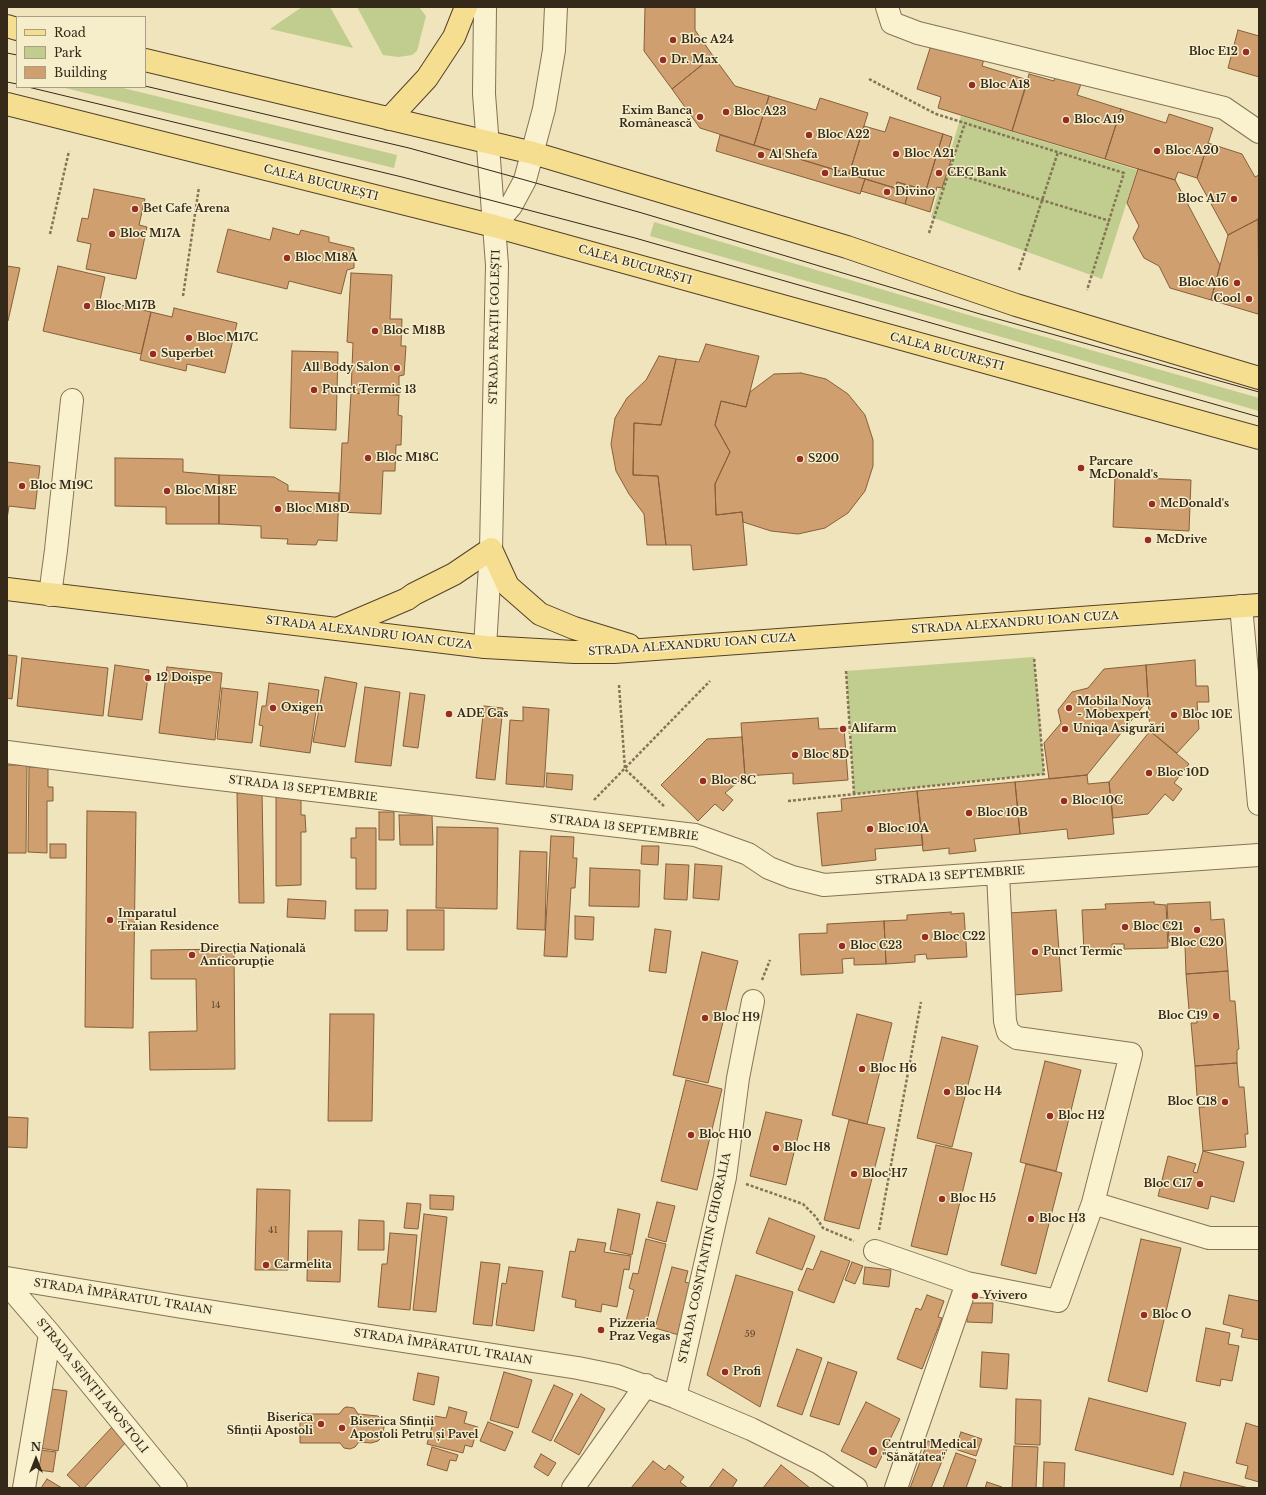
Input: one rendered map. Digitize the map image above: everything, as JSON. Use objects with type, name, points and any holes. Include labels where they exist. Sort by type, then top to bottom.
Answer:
[{"type":"main road","points":[[389,119],[427,78],[454,37],[466,7]]},
{"type":"main road","points":[[146,60],[533,153],[847,247],[1016,305],[1259,378]]},
{"type":"main road","name":"CALEA BUCUREȘTI","points":[[7,104],[494,226],[1259,438]]},
{"type":"main road","points":[[338,628],[407,599],[454,574],[491,549],[508,586],[540,614],[574,628],[644,650]]},
{"type":"main road","name":"STRADA ALEXANDRU IOAN CUZA","points":[[7,589],[485,647],[574,652],[644,650],[1250,606]]},
{"type":"street","name":"STRADA FRAȚII GOLEȘTI","points":[[485,7],[484,94],[497,265],[491,549],[485,647]]},
{"type":"street","points":[[494,226],[511,206],[525,180],[533,153],[544,109],[554,50],[556,7]]},
{"type":"street","points":[[886,7],[892,23],[918,33],[1224,108],[1259,132]]},
{"type":"street","points":[[50,595],[72,400]]},
{"type":"street","points":[[1250,606],[1259,804]]},
{"type":"street","name":"STRADA 13 SEPTEMBRIE","points":[[7,752],[185,775],[695,835],[748,854],[769,868],[792,877],[824,885],[1259,854]]},
{"type":"street","points":[[875,1251],[966,1283],[1058,1301],[1093,1203],[1131,1054],[1017,1038],[1008,1032],[1005,1021],[998,873]]},
{"type":"street","name":"STRADA COSNTANTIN CHIORALIA","points":[[675,1397],[725,1177],[738,1078],[753,1001]]},
{"type":"street","points":[[1093,1203],[1209,1238],[1259,1238]]},
{"type":"street","name":"STRADA ÎMPĂRATUL TRAIAN","points":[[7,1278],[182,1307],[578,1368],[617,1376],[646,1385],[751,1429],[819,1464],[856,1488]]},
{"type":"street","points":[[896,1488],[966,1283]]},
{"type":"street","name":"STRADA SFINȚII APOSTOLI","points":[[7,1284],[50,1334],[176,1488]]},
{"type":"street","points":[[24,1488],[50,1334]]},
{"type":"street","points":[[573,1488],[646,1385]]},
{"type":"path","points":[[869,79],[936,114],[1124,173],[1087,290]]},
{"type":"path","points":[[929,233],[965,123]]},
{"type":"path","points":[[50,234],[69,151]]},
{"type":"path","points":[[1019,270],[1058,152]]},
{"type":"path","points":[[950,172],[1110,221]]},
{"type":"path","points":[[183,296],[199,187]]},
{"type":"path","points":[[788,801],[1044,774],[1034,657]]},
{"type":"path","points":[[846,671],[854,794]]},
{"type":"path","points":[[574,821],[710,681]]},
{"type":"path","points":[[619,685],[625,769],[669,812]]},
{"type":"path","points":[[725,1177],[802,1204],[816,1217],[823,1228],[875,1251],[921,1002]]},
{"type":"green space","points":[[302,7],[330,7],[353,48],[270,29]]},
{"type":"green space","points":[[357,7],[419,7],[426,16],[417,51],[412,55],[398,57],[383,55]]},
{"type":"green space","points":[[65,88],[123,88],[397,155],[394,168]]},
{"type":"green space","points":[[961,116],[1137,170],[1102,279],[931,217]]},
{"type":"green space","points":[[654,222],[982,319],[1259,398],[1259,411],[650,236]]},
{"type":"green space","points":[[1034,657],[1044,774],[854,794],[846,671]]},
{"type":"building","name":"Bloc A24","points":[[645,7],[695,7],[695,30],[713,56],[672,89],[644,51]]},
{"type":"building","name":"Bloc E12","points":[[1238,30],[1259,36],[1259,77],[1228,68]]},
{"type":"building","name":"Bloc A18","points":[[933,39],[985,56],[982,66],[1028,80],[1012,131],[938,108],[941,97],[917,89]]},
{"type":"building","name":"Bloc A23","points":[[713,56],[735,86],[769,96],[754,145],[700,128],[672,89]]},
{"type":"building","name":"Bloc A19","points":[[1029,74],[1054,81],[1055,76],[1081,84],[1077,95],[1121,109],[1105,159],[1012,131]]},
{"type":"building","name":"Bloc A22","points":[[769,96],[816,110],[820,98],[868,113],[849,174],[754,145]]},
{"type":"building","name":"Bloc A20","points":[[1121,109],[1166,123],[1169,114],[1213,128],[1197,178],[1178,172],[1175,180],[1105,159]]},
{"type":"building","name":"Bloc A21","points":[[890,117],[943,134],[926,190],[897,182],[895,188],[849,174],[864,126],[885,132]]},
{"type":"building","points":[[943,134],[952,137],[946,158],[951,160],[942,188],[937,187],[930,212],[905,204],[910,186],[926,190]]},
{"type":"building","points":[[720,135],[865,179],[860,194],[716,151]]},
{"type":"building","name":"Bloc A17","points":[[1208,143],[1242,154],[1255,177],[1259,175],[1259,219],[1228,235],[1197,178]]},
{"type":"building","points":[[1138,169],[1175,180],[1220,265],[1211,300],[1170,288],[1159,266],[1144,258],[1133,238],[1139,226],[1127,203]]},
{"type":"building","points":[[865,179],[895,188],[897,182],[910,186],[905,204],[861,191]]},
{"type":"building","name":"Bloc M17A","points":[[94,189],[145,199],[139,225],[147,227],[136,279],[86,269],[91,244],[77,241],[82,218],[88,219]]},
{"type":"building","name":"Bloc A16","points":[[1258,219],[1258,314],[1211,300],[1228,235]]},
{"type":"building","name":"Bloc M18A","points":[[273,228],[299,235],[301,230],[329,237],[329,242],[354,248],[354,268],[347,270],[341,294],[289,281],[287,289],[217,272],[228,229],[270,240]]},
{"type":"building","points":[[7,266],[20,268],[8,321],[7,320]]},
{"type":"building","name":"Bloc M17B","points":[[58,266],[105,277],[100,300],[151,312],[141,354],[43,331]]},
{"type":"building","name":"Bloc M18B","points":[[351,273],[392,275],[390,319],[402,319],[401,346],[406,346],[404,375],[399,376],[399,395],[351,393],[353,343],[347,342]]},
{"type":"building","name":"Bloc M17C","points":[[174,308],[237,323],[225,373],[187,364],[186,371],[140,360],[151,312],[172,317]]},
{"type":"building","points":[[706,344],[759,356],[746,407],[721,401],[715,425],[730,452],[715,484],[716,515],[742,512],[747,565],[693,570],[691,545],[666,545],[658,476],[633,475],[634,423],[661,425],[676,359],[699,362]]},
{"type":"building","name":"Punct Termic 13","points":[[292,351],[338,352],[336,430],[290,428]]},
{"type":"building","points":[[659,356],[676,359],[661,425],[634,423],[633,475],[658,476],[666,545],[647,545],[644,514],[629,494],[616,471],[611,444],[615,418],[627,398],[646,380]]},
{"type":"building","name":"S200","points":[[801,373],[826,379],[848,394],[865,415],[873,440],[873,466],[865,491],[848,513],[825,528],[798,534],[771,531],[743,522],[742,512],[716,515],[715,484],[730,452],[715,425],[721,401],[746,407],[750,392],[774,374]]},
{"type":"building","name":"Bloc M18C","points":[[351,393],[399,395],[398,415],[402,416],[401,445],[396,445],[395,471],[383,471],[381,514],[339,512],[342,443],[348,443]]},
{"type":"building","name":"Bloc M18E","points":[[115,458],[183,459],[183,472],[219,475],[219,524],[166,524],[166,507],[115,506]]},
{"type":"building","name":"Bloc M19C","points":[[7,462],[40,466],[35,509],[9,506],[7,519]]},
{"type":"building","name":"Bloc M18D","points":[[219,475],[274,477],[288,485],[288,491],[339,493],[337,541],[318,540],[316,545],[287,544],[288,539],[261,538],[261,526],[219,524]]},
{"type":"building","name":"McDonald's","points":[[1115,477],[1191,480],[1189,531],[1113,527]]},
{"type":"building","points":[[7,655],[17,656],[12,699],[7,698]]},
{"type":"building","points":[[22,658],[108,668],[103,716],[17,706]]},
{"type":"building","name":"Bloc 10E","points":[[1195,660],[1196,686],[1208,686],[1209,702],[1197,702],[1199,729],[1177,753],[1150,731],[1146,665]]},
{"type":"building","points":[[115,665],[149,670],[142,720],[108,716]]},
{"type":"building","points":[[1146,665],[1148,700],[1087,775],[1049,779],[1044,743],[1061,723],[1058,710],[1072,692],[1088,688],[1104,669]]},
{"type":"building","points":[[167,667],[222,673],[215,740],[159,733]]},
{"type":"building","points":[[325,677],[357,683],[345,747],[313,742]]},
{"type":"building","points":[[269,683],[319,690],[310,753],[260,746],[263,726],[259,725],[262,706],[266,706]]},
{"type":"building","points":[[365,687],[400,692],[391,766],[355,762]]},
{"type":"building","points":[[222,688],[258,692],[252,743],[217,739]]},
{"type":"building","points":[[410,693],[425,695],[418,748],[403,746]]},
{"type":"building","points":[[484,706],[503,708],[495,780],[476,778]]},
{"type":"building","points":[[523,707],[549,709],[544,787],[506,784],[510,720],[523,721]]},
{"type":"building","name":"Bloc 8D","points":[[818,718],[819,729],[844,728],[848,780],[793,784],[793,773],[745,776],[741,723]]},
{"type":"building","name":"Bloc 10D","points":[[1150,731],[1189,764],[1174,783],[1182,789],[1173,801],[1165,794],[1148,814],[1113,818],[1109,782]]},
{"type":"building","name":"Bloc 8C","points":[[742,737],[745,776],[725,793],[733,800],[723,811],[715,804],[698,821],[661,785],[707,739]]},
{"type":"building","points":[[7,765],[27,765],[26,853],[7,853]]},
{"type":"building","points":[[29,767],[48,767],[48,787],[53,787],[53,801],[47,801],[47,853],[28,852]]},
{"type":"building","points":[[547,773],[573,775],[572,790],[546,787]]},
{"type":"building","name":"Bloc 10C","points":[[1087,775],[1088,784],[1109,782],[1114,834],[1068,839],[1067,829],[1020,834],[1015,782]]},
{"type":"building","name":"Bloc 10B","points":[[1015,782],[1020,834],[974,839],[976,851],[949,854],[949,848],[923,851],[917,791]]},
{"type":"building","name":"Bloc 10A","points":[[917,791],[923,845],[875,849],[876,860],[822,866],[817,813],[842,811],[841,799]]},
{"type":"building","points":[[262,792],[264,903],[239,903],[237,793]]},
{"type":"building","points":[[301,795],[301,815],[305,815],[306,832],[301,832],[301,885],[276,886],[276,796]]},
{"type":"building","name":"Imparatul Traian Residence","points":[[87,811],[136,812],[133,1028],[85,1027]]},
{"type":"building","points":[[379,812],[394,812],[394,840],[379,840]]},
{"type":"building","points":[[399,815],[432,815],[433,845],[400,845]]},
{"type":"building","points":[[437,827],[498,828],[497,909],[436,908]]},
{"type":"building","points":[[356,828],[376,828],[376,889],[356,889],[356,858],[351,858],[351,838],[356,838]]},
{"type":"building","points":[[551,836],[574,837],[573,858],[577,858],[575,888],[571,888],[567,957],[544,956]]},
{"type":"building","points":[[50,844],[66,844],[66,858],[50,858]]},
{"type":"building","points":[[642,846],[659,846],[658,865],[641,864]]},
{"type":"building","points":[[520,851],[547,852],[545,930],[517,929]]},
{"type":"building","points":[[666,864],[689,865],[687,900],[664,899]]},
{"type":"building","points":[[695,864],[722,866],[719,900],[693,898]]},
{"type":"building","points":[[590,868],[640,870],[639,907],[589,906]]},
{"type":"building","points":[[288,899],[326,901],[325,919],[287,917]]},
{"type":"building","name":"Bloc C21","points":[[1154,902],[1154,904],[1166,905],[1168,948],[1124,949],[1124,944],[1112,944],[1113,951],[1084,952],[1082,910],[1106,909],[1105,904]]},
{"type":"building","name":"Bloc C20","points":[[1210,902],[1211,920],[1224,919],[1228,971],[1186,974],[1185,946],[1194,945],[1193,941],[1169,942],[1167,904]]},
{"type":"building","points":[[355,910],[388,910],[387,931],[355,931]]},
{"type":"building","points":[[407,910],[444,910],[444,950],[407,950]]},
{"type":"building","name":"Punct Termic","points":[[1056,910],[1062,991],[1014,995],[1009,913]]},
{"type":"building","name":"Bloc C22","points":[[951,912],[951,914],[964,913],[967,957],[927,959],[926,954],[915,955],[915,962],[886,964],[884,921],[907,920],[907,915]]},
{"type":"building","points":[[575,916],[594,917],[593,940],[575,939]]},
{"type":"building","name":"Bloc C23","points":[[884,921],[886,964],[854,965],[854,958],[842,959],[843,973],[801,975],[799,934],[827,933],[827,924]]},
{"type":"building","points":[[655,929],[671,931],[666,973],[649,971]]},
{"type":"building","points":[[234,949],[235,1069],[150,1070],[149,1032],[197,1031],[196,979],[151,979],[151,950]]},
{"type":"building","name":"Bloc H9","points":[[702,952],[738,961],[708,1083],[673,1075]]},
{"type":"building","name":"Bloc C19","points":[[1228,971],[1230,1001],[1235,1001],[1239,1049],[1237,1050],[1237,1063],[1195,1066],[1191,1023],[1197,1023],[1196,1009],[1189,1010],[1186,974]]},
{"type":"building","points":[[330,1014],[374,1014],[372,1121],[328,1121]]},
{"type":"building","name":"Bloc H6","points":[[857,1014],[892,1023],[867,1124],[832,1115]]},
{"type":"building","name":"Bloc H4","points":[[942,1037],[978,1046],[952,1147],[917,1138]]},
{"type":"building","name":"Bloc H2","points":[[1045,1061],[1081,1070],[1056,1171],[1020,1162]]},
{"type":"building","name":"Bloc C18","points":[[1237,1063],[1239,1087],[1244,1087],[1248,1134],[1245,1134],[1246,1147],[1203,1151],[1199,1107],[1205,1107],[1204,1095],[1197,1096],[1195,1066]]},
{"type":"building","name":"Bloc H10","points":[[686,1080],[722,1089],[697,1190],[661,1181]]},
{"type":"building","name":"Bloc H8","points":[[766,1112],[802,1120],[786,1185],[750,1176]]},
{"type":"building","points":[[7,1117],[28,1118],[27,1148],[7,1147]]},
{"type":"building","name":"Bloc H7","points":[[849,1120],[885,1128],[859,1229],[824,1220]]},
{"type":"building","name":"Bloc H5","points":[[936,1145],[972,1153],[947,1255],[911,1246]]},
{"type":"building","name":"Bloc C17","points":[[1203,1151],[1244,1162],[1234,1202],[1211,1196],[1208,1209],[1158,1196],[1168,1156],[1196,1164],[1193,1172],[1197,1173]]},
{"type":"building","name":"Bloc H3","points":[[1026,1164],[1062,1173],[1036,1274],[1001,1265]]},
{"type":"building","points":[[257,1189],[290,1190],[288,1270],[255,1270]]},
{"type":"building","points":[[430,1195],[454,1196],[453,1210],[430,1209]]},
{"type":"building","points":[[657,1202],[675,1206],[666,1242],[648,1237]]},
{"type":"building","points":[[407,1203],[421,1204],[418,1229],[404,1228]]},
{"type":"building","points":[[618,1209],[640,1214],[632,1255],[610,1250]]},
{"type":"building","points":[[424,1214],[447,1217],[436,1312],[413,1310]]},
{"type":"building","points":[[769,1218],[815,1236],[802,1270],[756,1253]]},
{"type":"building","points":[[359,1220],[384,1221],[384,1250],[358,1250]]},
{"type":"building","points":[[308,1231],[342,1231],[340,1282],[307,1281]]},
{"type":"building","points":[[390,1233],[417,1235],[410,1310],[378,1307],[382,1264],[387,1264]]},
{"type":"building","points":[[578,1239],[606,1243],[604,1252],[631,1256],[629,1270],[624,1269],[617,1307],[602,1304],[601,1312],[575,1307],[576,1300],[562,1297],[570,1251],[575,1252]]},
{"type":"building","points":[[646,1239],[666,1244],[646,1325],[626,1321],[634,1290],[629,1288],[633,1273],[638,1274]]},
{"type":"building","name":"Bloc O","points":[[1141,1239],[1181,1248],[1147,1392],[1108,1381]]},
{"type":"building","points":[[821,1251],[850,1261],[834,1303],[798,1290],[807,1268],[813,1270]]},
{"type":"building","points":[[481,1262],[500,1264],[492,1326],[473,1324]]},
{"type":"building","points":[[852,1262],[863,1266],[855,1284],[845,1280]]},
{"type":"building","points":[[509,1267],[543,1271],[534,1331],[496,1325],[502,1283],[506,1284]]},
{"type":"building","points":[[672,1267],[688,1271],[685,1282],[696,1285],[682,1336],[655,1328]]},
{"type":"building","points":[[865,1267],[891,1270],[889,1287],[863,1284]]},
{"type":"building","points":[[736,1275],[793,1292],[760,1407],[707,1375]]},
{"type":"building","points":[[927,1295],[944,1301],[938,1317],[942,1318],[922,1369],[897,1359],[916,1308],[921,1310]]},
{"type":"building","points":[[1229,1295],[1259,1301],[1259,1340],[1241,1337],[1243,1329],[1223,1324]]},
{"type":"building","points":[[967,1303],[993,1303],[992,1323],[967,1322]]},
{"type":"building","points":[[1206,1328],[1230,1333],[1228,1344],[1239,1346],[1232,1381],[1221,1379],[1220,1386],[1196,1381]]},
{"type":"building","points":[[797,1349],[822,1358],[802,1415],[777,1406]]},
{"type":"building","points":[[982,1352],[1009,1354],[1007,1389],[980,1387]]},
{"type":"building","points":[[828,1362],[857,1372],[839,1425],[810,1416]]},
{"type":"building","points":[[504,1372],[532,1380],[518,1428],[490,1420]]},
{"type":"building","points":[[418,1373],[439,1377],[434,1405],[413,1400]]},
{"type":"building","points":[[554,1385],[573,1394],[551,1441],[532,1432]]},
{"type":"building","points":[[44,1388],[67,1391],[58,1451],[34,1447]]},
{"type":"building","points":[[581,1394],[605,1409],[579,1455],[554,1441]]},
{"type":"building","points":[[1089,1398],[1186,1423],[1173,1475],[1075,1450]]},
{"type":"building","points":[[1016,1399],[1041,1400],[1040,1445],[1015,1444]]},
{"type":"building","points":[[866,1402],[900,1419],[876,1468],[841,1451]]},
{"type":"building","points":[[449,1407],[467,1412],[464,1423],[478,1427],[472,1447],[465,1445],[463,1453],[427,1444],[435,1416],[446,1418]]},
{"type":"building","name":"Biserica Sfinții Apostoli Petru și Pavel","points":[[344,1408],[354,1408],[358,1414],[378,1416],[382,1420],[384,1426],[383,1436],[378,1441],[371,1443],[359,1442],[355,1447],[350,1449],[344,1448],[340,1443],[300,1443],[300,1414],[339,1414]]},
{"type":"building","points":[[488,1422],[513,1432],[505,1451],[480,1441]]},
{"type":"building","points":[[1246,1423],[1259,1427],[1259,1482],[1245,1478],[1248,1466],[1236,1463]]},
{"type":"building","points":[[113,1426],[128,1440],[84,1488],[81,1488],[67,1475]]},
{"type":"building","points":[[961,1432],[982,1439],[976,1456],[955,1449]]},
{"type":"building","points":[[928,1441],[947,1449],[931,1488],[910,1488]]},
{"type":"building","points":[[1014,1446],[1038,1447],[1036,1488],[1012,1488]]},
{"type":"building","points":[[432,1447],[458,1455],[456,1461],[450,1460],[447,1471],[427,1465]]},
{"type":"building","points":[[33,1449],[56,1452],[53,1472],[31,1469]]},
{"type":"building","points":[[956,1453],[976,1460],[966,1488],[943,1488]]},
{"type":"building","points":[[541,1454],[556,1463],[548,1476],[534,1467]]},
{"type":"building","points":[[653,1461],[665,1470],[669,1465],[684,1477],[680,1482],[688,1488],[631,1488]]},
{"type":"building","points":[[1044,1462],[1065,1463],[1064,1488],[1043,1488]]},
{"type":"building","points":[[781,1465],[810,1488],[763,1488]]},
{"type":"building","points":[[723,1469],[737,1480],[732,1488],[709,1488]]},
{"type":"building","points":[[1184,1472],[1249,1488],[1180,1488]]},
{"type":"building","points":[[47,1479],[62,1488],[41,1488]]},
{"type":"building","points":[[987,1482],[1002,1487],[1002,1488],[985,1488]]},
{"type":"tram line","points":[[7,53],[16,55]]},
{"type":"tram line","points":[[7,82],[16,84]]},
{"type":"tram line","points":[[146,86],[409,148],[642,213],[980,314],[1259,392]]},
{"type":"tram line","points":[[32,88],[402,177],[635,238],[1259,417]]},
{"type":"place","name":"Bloc A24","points":[[673,40]]},
{"type":"place","name":"Bloc E12","points":[[1246,52]]},
{"type":"place","name":"Dr. Max","points":[[663,60]]},
{"type":"place","name":"Bloc A18","points":[[972,85]]},
{"type":"place","name":"Bloc A23","points":[[726,112]]},
{"type":"place","name":"Exim Banca Românească","points":[[700,117]]},
{"type":"place","name":"Bloc A19","points":[[1066,120]]},
{"type":"place","name":"Bloc A22","points":[[809,135]]},
{"type":"place","name":"Bloc A20","points":[[1157,151]]},
{"type":"place","name":"Bloc A21","points":[[896,154]]},
{"type":"place","name":"Al Shefa","points":[[761,155]]},
{"type":"place","name":"La Butuc","points":[[825,173]]},
{"type":"place","name":"CEC Bank","points":[[939,173]]},
{"type":"place","name":"Divino","points":[[887,192]]},
{"type":"place","name":"Bloc A17","points":[[1234,199]]},
{"type":"place","name":"Bet Cafe Arena","points":[[135,209]]},
{"type":"place","name":"Bloc M17A","points":[[112,234]]},
{"type":"place","name":"Bloc M18A","points":[[287,258]]},
{"type":"place","name":"Bloc A16","points":[[1237,283]]},
{"type":"place","name":"Cool","points":[[1249,299]]},
{"type":"place","name":"Bloc M17B","points":[[87,306]]},
{"type":"place","name":"Bloc M18B","points":[[375,331]]},
{"type":"place","name":"Bloc M17C","points":[[189,338]]},
{"type":"place","name":"Superbet","points":[[153,354]]},
{"type":"place","name":"All Body Salon","points":[[397,368]]},
{"type":"place","name":"Punct Termic 13","points":[[314,390]]},
{"type":"place","name":"Bloc M18C","points":[[368,458]]},
{"type":"place","name":"S200","points":[[800,459]]},
{"type":"place","name":"Parcare McDonald's","points":[[1081,468]]},
{"type":"place","name":"Bloc M19C","points":[[22,486]]},
{"type":"place","name":"Bloc M18E","points":[[167,491]]},
{"type":"place","name":"McDonald's","points":[[1152,504]]},
{"type":"place","name":"Bloc M18D","points":[[278,509]]},
{"type":"place","name":"McDrive","points":[[1148,540]]},
{"type":"place","name":"12 Doișpe","points":[[148,678]]},
{"type":"place","name":"Oxigen","points":[[273,708]]},
{"type":"place","name":"Mobila Nova - Mobexpert","points":[[1069,708]]},
{"type":"place","name":"ADE Gas","points":[[449,714]]},
{"type":"place","name":"Bloc 10E","points":[[1174,715]]},
{"type":"place","name":"Alifarm","points":[[843,729]]},
{"type":"place","name":"Uniqa Asigurări","points":[[1065,729]]},
{"type":"place","name":"Bloc 8D","points":[[795,755]]},
{"type":"place","name":"Bloc 10D","points":[[1149,773]]},
{"type":"place","name":"Bloc 8C","points":[[703,781]]},
{"type":"place","name":"Bloc 10C","points":[[1064,801]]},
{"type":"place","name":"Bloc 10B","points":[[969,813]]},
{"type":"place","name":"Bloc 10A","points":[[870,829]]},
{"type":"place","name":"Imparatul Traian Residence","points":[[110,920]]},
{"type":"place","name":"Bloc C21","points":[[1125,927]]},
{"type":"place","name":"Bloc C20","points":[[1197,930]]},
{"type":"place","name":"Bloc C22","points":[[925,937]]},
{"type":"place","name":"Bloc C23","points":[[842,946]]},
{"type":"place","name":"Punct Termic","points":[[1035,952]]},
{"type":"place","name":"Direcția Națională Anticorupție","points":[[192,955]]},
{"type":"place","name":"Bloc C19","points":[[1216,1016]]},
{"type":"place","name":"Bloc H9","points":[[705,1018]]},
{"type":"place","name":"Bloc H6","points":[[862,1069]]},
{"type":"place","name":"Bloc H4","points":[[947,1092]]},
{"type":"place","name":"Bloc C18","points":[[1225,1102]]},
{"type":"place","name":"Bloc H2","points":[[1050,1116]]},
{"type":"place","name":"Bloc H10","points":[[691,1135]]},
{"type":"place","name":"Bloc H8","points":[[776,1148]]},
{"type":"place","name":"Bloc H7","points":[[854,1174]]},
{"type":"place","name":"Bloc C17","points":[[1200,1184]]},
{"type":"place","name":"Bloc H5","points":[[942,1199]]},
{"type":"place","name":"Bloc H3","points":[[1031,1219]]},
{"type":"place","name":"Carmelita","points":[[266,1265]]},
{"type":"place","name":"Yvivero","points":[[975,1296]]},
{"type":"place","name":"Bloc O","points":[[1144,1315]]},
{"type":"place","name":"Pizzeria Praz Vegas","points":[[601,1330]]},
{"type":"place","name":"Profi","points":[[725,1372]]},
{"type":"place","name":"Biserica Sfinții Apostoli","points":[[321,1424]]},
{"type":"place","name":"Biserica Sfinții Apostoli Petru și Pavel","points":[[342,1428]]},
{"type":"place","name":"Centrul Medical \"Sănătatea\"","points":[[873,1451]]}]
